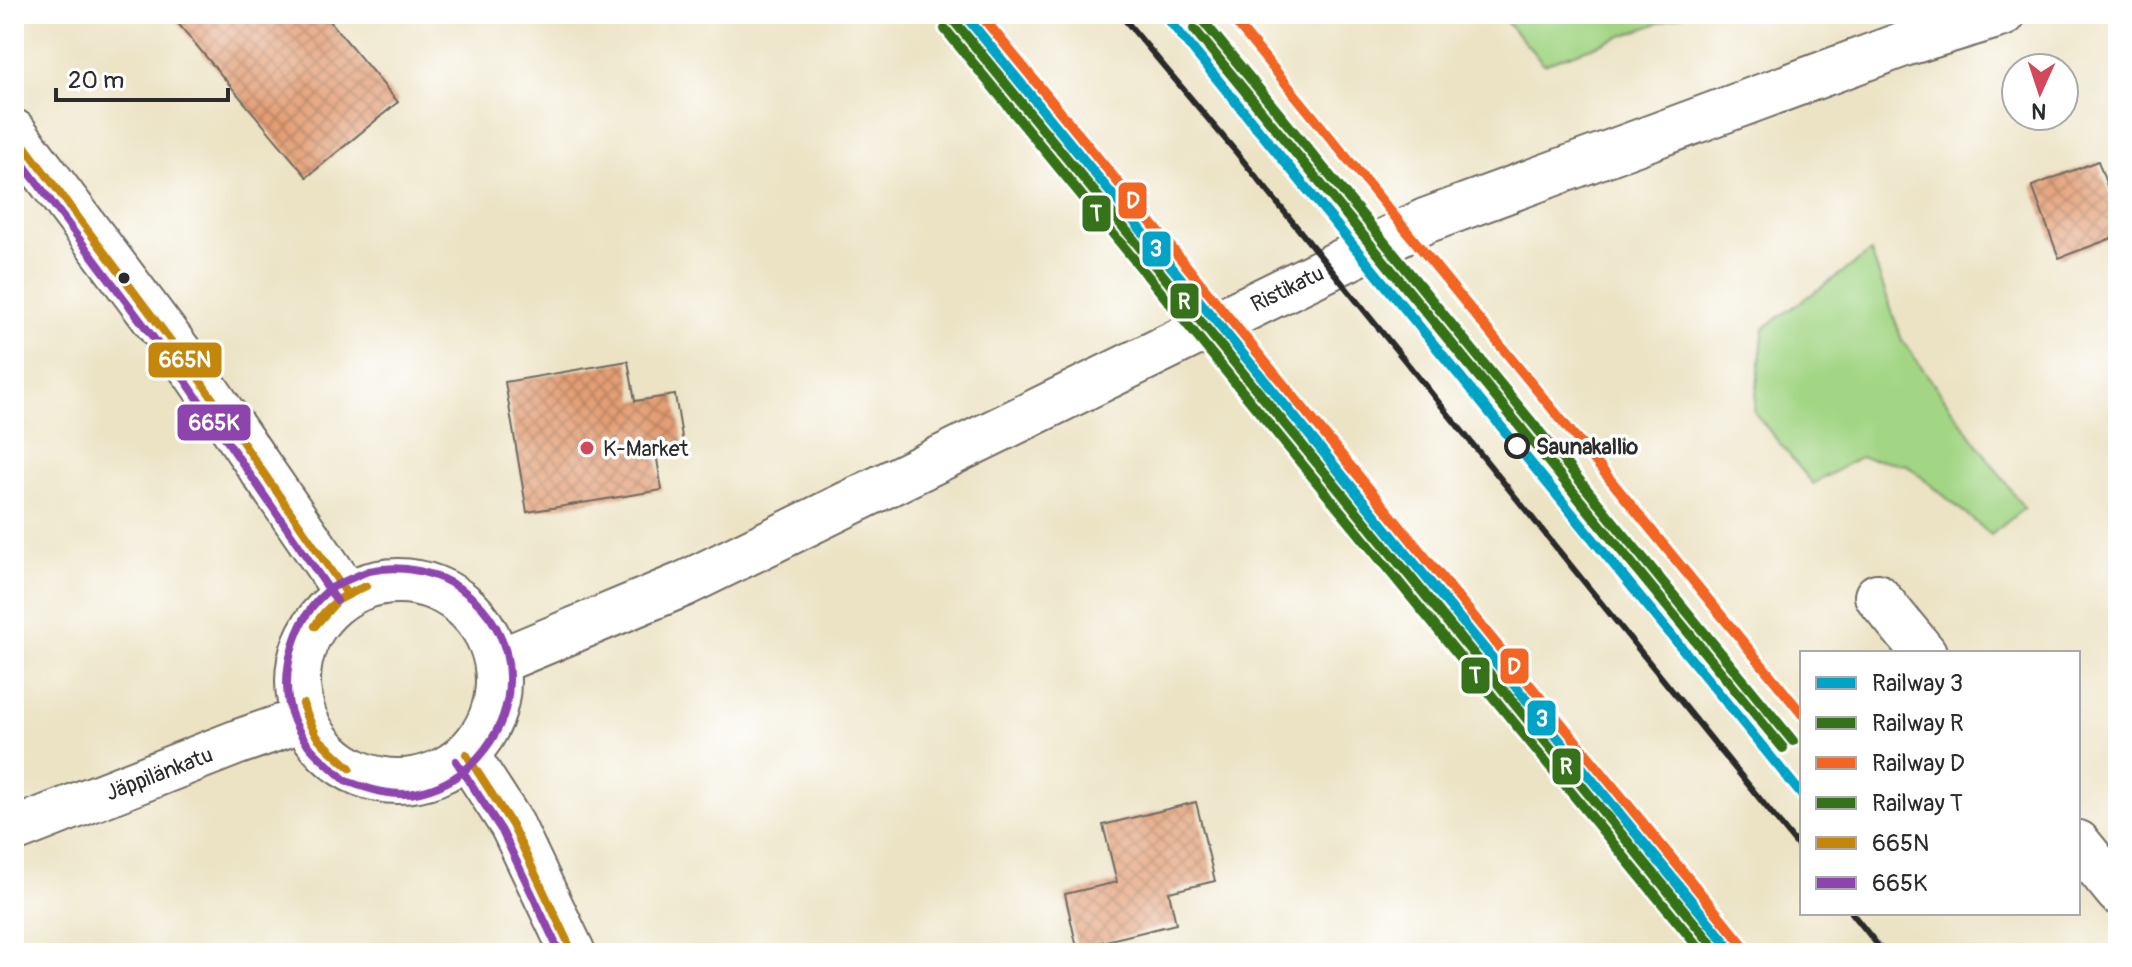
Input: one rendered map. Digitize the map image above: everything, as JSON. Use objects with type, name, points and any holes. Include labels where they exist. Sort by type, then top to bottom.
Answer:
[{"type":"street","name":"Ristikatu","points":[[497,662],[684,584],[1425,221],[1904,44],[2003,14]]},
{"type":"street","points":[[14,132],[195,373],[347,594]]},
{"type":"street","points":[[400,580],[427,585],[452,595],[472,614],[488,637],[497,662],[498,687],[483,735],[466,754],[447,768],[425,778],[400,781],[376,779],[353,771],[333,758],[304,719],[298,691],[299,662],[308,635],[325,612],[347,594],[372,584],[400,580]]},
{"type":"street","points":[[1877,596],[1922,651]]},
{"type":"street","name":"Jäppilänkatu","points":[[14,830],[304,719]]},
{"type":"street","points":[[466,754],[512,825],[573,953]]},
{"type":"street","points":[[2080,845],[2118,892]]},
{"type":"green space","points":[[1499,14],[1684,14],[1544,64]]},
{"type":"green space","points":[[1871,252],[1902,340],[2024,508],[1991,535],[1907,465],[1860,457],[1813,484],[1754,412],[1764,328]]},
{"type":"building","points":[[170,14],[324,14],[398,102],[307,177]]},
{"type":"building","points":[[2098,161],[2118,216],[2118,236],[2059,258],[2032,186]]},
{"type":"building","points":[[628,361],[635,401],[675,395],[684,449],[656,453],[662,490],[527,512],[505,382]]},
{"type":"building","points":[[1196,802],[1215,881],[1169,892],[1176,924],[1077,948],[1065,894],[1117,882],[1103,825]]},
{"type":"railway","points":[[1120,14],[1236,152],[1800,849]]},
{"type":"railway","points":[[1854,915],[1884,953]]},
{"type":"rail line","name":"3","points":[[964,14],[1734,953]]},
{"type":"rail line","name":"D","points":[[980,14],[1743,945]]},
{"type":"rail line","name":"3","points":[[1164,14],[1800,793]]},
{"type":"rail line","name":"D","points":[[1229,14],[1800,712]]},
{"type":"rail line","name":"R","points":[[955,22],[1719,953]]},
{"type":"rail line","name":"R","points":[[1204,22],[1793,741]]},
{"type":"rail line","name":"T","points":[[945,29],[1703,953]]},
{"type":"rail line","name":"T","points":[[1194,29],[1783,748]]},
{"type":"transit line","name":"665N","points":[[14,132],[195,373],[347,594]]},
{"type":"transit line","name":"665K","points":[[14,152],[185,380],[337,601]]},
{"type":"transit line","name":"665K","points":[[345,780],[304,740],[289,704],[289,664],[301,624],[325,593],[369,571],[394,568],[419,571],[443,579],[464,591],[482,608],[496,628],[505,650],[508,696],[495,733],[472,764],[439,786],[420,792],[393,794],[349,782]]},
{"type":"transit line","name":"665N","points":[[315,626],[336,601],[366,586]]},
{"type":"transit line","name":"665N","points":[[315,626],[337,601],[366,586]]},
{"type":"transit line","name":"665N","points":[[303,704],[317,737],[350,768]]},
{"type":"transit line","name":"665N","points":[[303,704],[314,733],[350,768]]},
{"type":"transit line","name":"665N","points":[[466,754],[512,825],[573,953]]},
{"type":"transit line","name":"665K","points":[[456,761],[502,831],[560,953]]},
{"type":"place","name":"Saunakallio","points":[[1517,446]]},
{"type":"place","name":"K-Market","points":[[587,448]]}]
